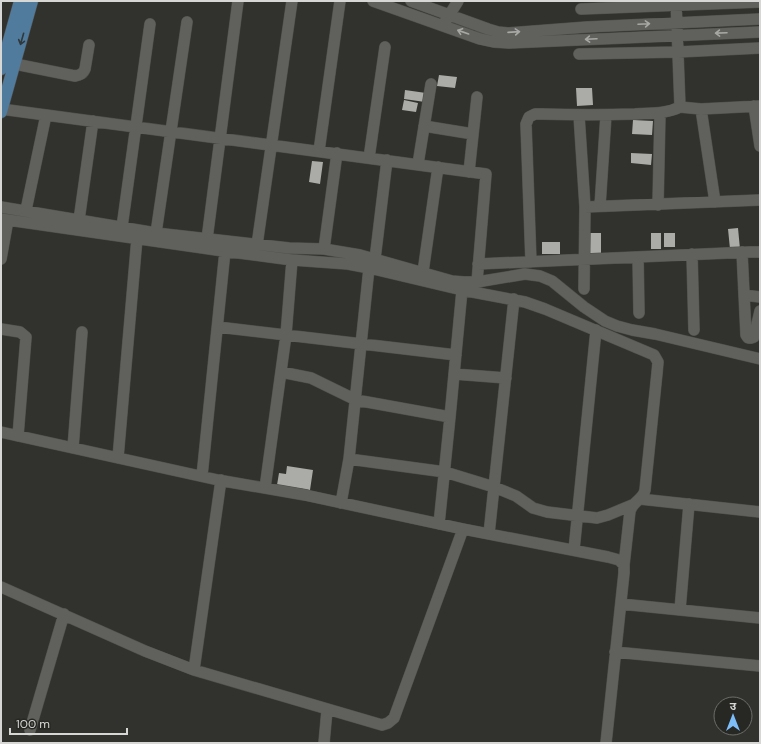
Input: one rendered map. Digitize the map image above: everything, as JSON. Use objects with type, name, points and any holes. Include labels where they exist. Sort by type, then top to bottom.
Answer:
[{"type":"main road","points":[[1,110],[5,63],[20,1]]},
{"type":"main road","points":[[5,63],[32,1]]},
{"type":"street","points":[[207,239],[238,1]]},
{"type":"street","points":[[257,245],[292,1]]},
{"type":"street","points":[[319,151],[340,1]]},
{"type":"street","points":[[373,1],[443,26],[494,42],[509,43],[760,32]]},
{"type":"street","points":[[411,1],[454,8],[488,29],[508,33],[587,27],[760,19]]},
{"type":"street","points":[[433,1],[489,21]]},
{"type":"street","points":[[581,9],[676,3],[760,2]]},
{"type":"street","points":[[676,3],[680,107]]},
{"type":"street","points":[[443,26],[454,8]]},
{"type":"street","points":[[156,233],[187,22]]},
{"type":"street","points":[[122,227],[150,24]]},
{"type":"street","points":[[5,63],[74,76],[80,75],[85,69],[89,45]]},
{"type":"street","points":[[369,158],[385,48]]},
{"type":"street","points":[[579,54],[678,52],[760,48]]},
{"type":"street","points":[[418,164],[431,84]]},
{"type":"street","points":[[469,172],[477,97]]},
{"type":"street","points":[[531,262],[526,124],[529,117],[535,114],[606,115],[660,113],[672,111],[680,107],[701,109],[757,106],[760,146]]},
{"type":"street","points":[[701,109],[715,202]]},
{"type":"street","points":[[1,110],[271,144],[486,174],[477,282]]},
{"type":"street","points":[[658,205],[660,113]]},
{"type":"street","points":[[26,210],[46,115]]},
{"type":"street","points":[[579,115],[585,207],[584,289]]},
{"type":"street","points":[[600,206],[606,115]]},
{"type":"street","points":[[79,220],[93,121]]},
{"type":"street","points":[[424,126],[473,134]]},
{"type":"street","points":[[324,249],[337,153]]},
{"type":"street","points":[[341,503],[349,459],[372,263],[387,160]]},
{"type":"street","points":[[423,272],[438,167]]},
{"type":"street","points":[[585,207],[760,200]]},
{"type":"street","points":[[1,207],[156,233],[257,245],[324,249],[360,255],[372,263],[462,290],[514,299],[545,309],[646,351],[654,355],[658,362],[644,496],[636,502],[603,517],[590,518],[540,511],[527,505],[516,496],[494,487],[445,472],[349,459]]},
{"type":"street","points":[[1,258],[5,220],[292,260],[348,264],[372,263],[423,272],[452,281],[477,282],[525,274],[540,276],[552,281],[584,307],[605,321],[617,326],[760,359]]},
{"type":"street","points":[[118,458],[137,238]]},
{"type":"street","points":[[202,476],[225,251]]},
{"type":"street","points":[[742,252],[748,338],[754,337],[760,311]]},
{"type":"street","points":[[478,264],[760,252]]},
{"type":"street","points":[[692,254],[694,330]]},
{"type":"street","points":[[638,257],[639,313]]},
{"type":"street","points":[[265,488],[286,335],[292,260]]},
{"type":"street","points":[[439,524],[462,290]]},
{"type":"street","points":[[744,294],[760,297]]},
{"type":"street","points":[[489,534],[514,299]]},
{"type":"street","points":[[218,327],[456,355]]},
{"type":"street","points":[[1,329],[20,332],[26,337],[18,436]]},
{"type":"street","points":[[574,550],[596,330]]},
{"type":"street","points":[[73,448],[82,332]]},
{"type":"street","points":[[281,372],[311,378],[356,400],[450,417]]},
{"type":"street","points":[[454,374],[506,378]]},
{"type":"street","points":[[1,432],[221,480],[614,558],[619,560],[624,565]]},
{"type":"street","points":[[194,670],[221,480]]},
{"type":"street","points":[[636,502],[690,504],[760,512]]},
{"type":"street","points":[[606,743],[630,511],[636,502]]},
{"type":"street","points":[[680,610],[690,504]]},
{"type":"street","points":[[1,587],[145,651],[194,670],[382,725],[388,723],[394,718],[463,529]]},
{"type":"street","points":[[620,604],[760,618]]},
{"type":"street","points":[[30,730],[64,614]]},
{"type":"street","points":[[616,652],[760,666]]},
{"type":"street","points":[[324,743],[327,710]]},
{"type":"building","points":[[439,75],[457,77],[455,88],[437,86]]},
{"type":"building","points":[[576,88],[592,88],[593,105],[577,106]]},
{"type":"building","points":[[405,90],[426,93],[425,102],[404,99]]},
{"type":"building","points":[[404,100],[418,103],[416,112],[402,110]]},
{"type":"building","points":[[633,120],[653,121],[652,135],[632,134]]},
{"type":"building","points":[[631,153],[652,154],[651,165],[631,163]]},
{"type":"building","points":[[312,161],[323,162],[320,184],[309,182]]},
{"type":"building","points":[[738,228],[740,249],[730,249],[728,229]]},
{"type":"building","points":[[589,233],[601,233],[601,254],[589,254]]},
{"type":"building","points":[[651,233],[661,233],[661,249],[651,249]]},
{"type":"building","points":[[664,233],[675,233],[675,247],[664,247]]},
{"type":"building","points":[[542,242],[560,242],[560,254],[542,254]]},
{"type":"building","points":[[287,466],[313,470],[310,490],[277,485],[279,473],[286,474]]}]
